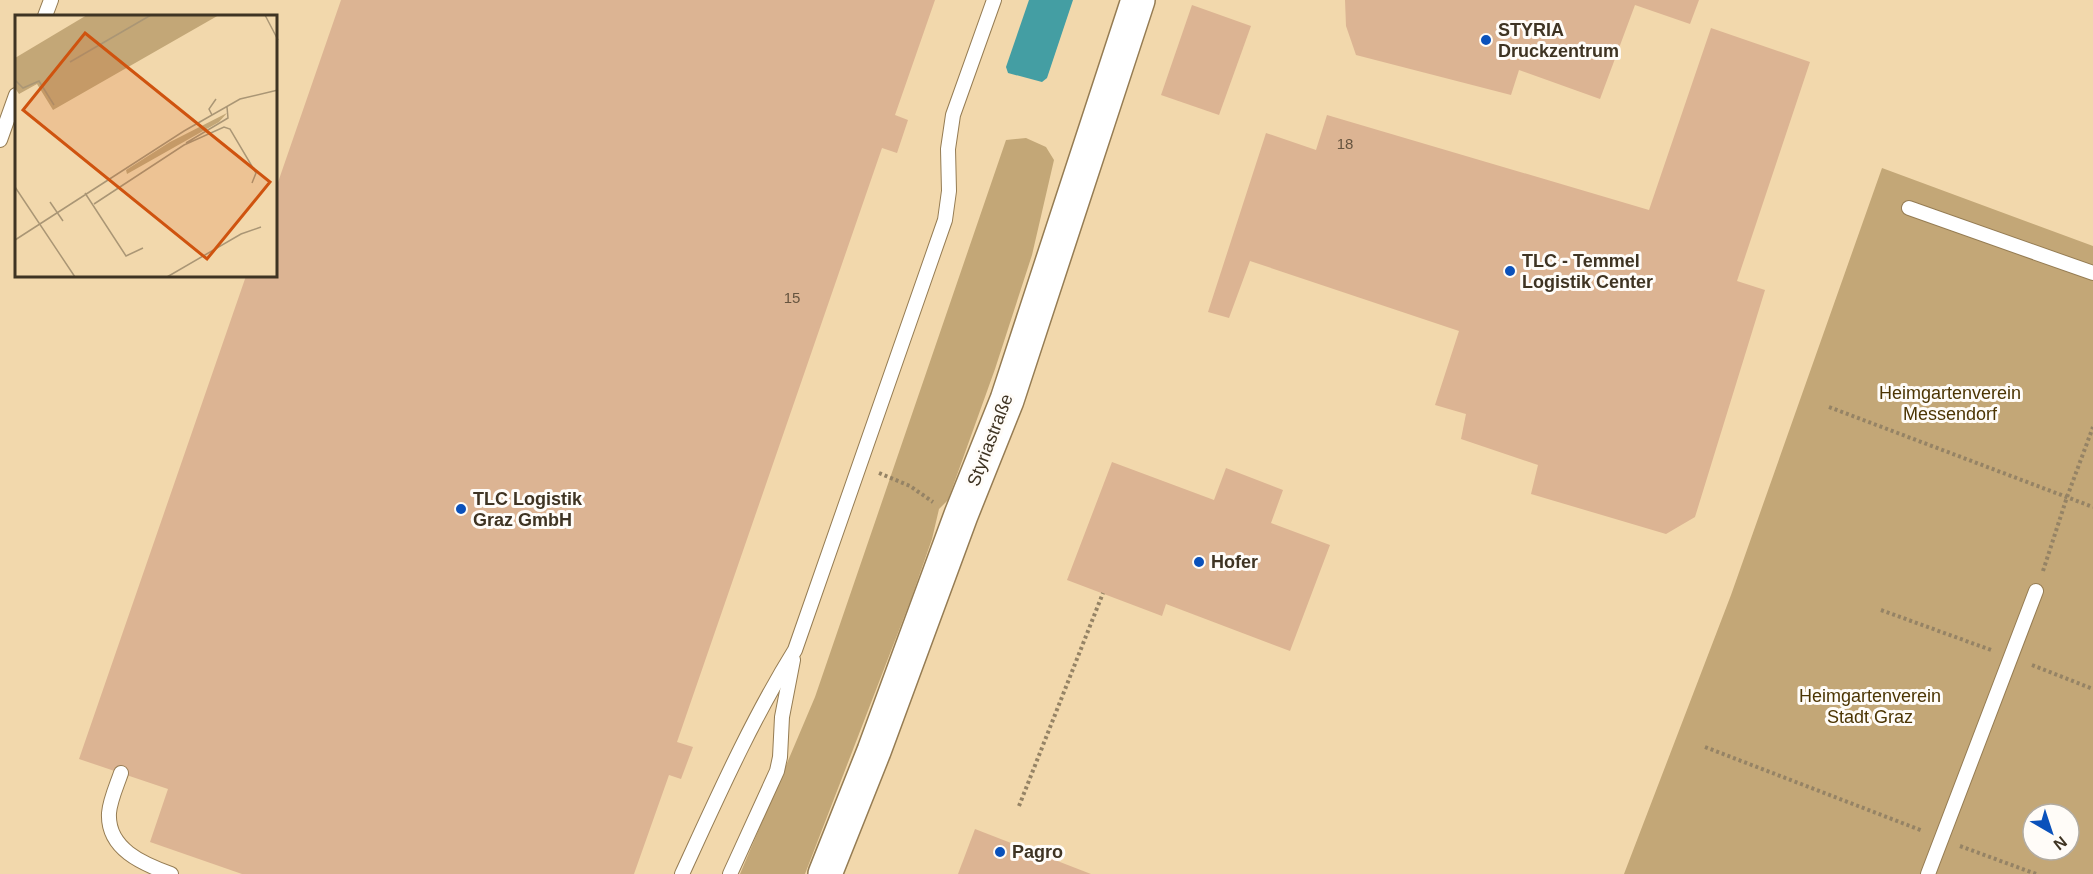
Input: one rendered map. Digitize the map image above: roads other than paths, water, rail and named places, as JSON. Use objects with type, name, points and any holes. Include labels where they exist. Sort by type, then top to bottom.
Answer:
[{"type":"street","name":"Styriastraße","points":[[825,874],[1007,400],[1138,0]]},
{"type":"lane","points":[[45,15],[51,0]]},
{"type":"lane","points":[[730,874],[777,771],[782,717],[795,650],[945,220],[950,191],[948,149],[953,115],[994,0]]},
{"type":"lane","points":[[0,140],[15,98]]},
{"type":"lane","points":[[1909,208],[2093,273]]},
{"type":"lane","points":[[1928,874],[2036,591]]},
{"type":"lane","points":[[682,874],[735,759],[769,692],[795,650]]},
{"type":"lane","points":[[121,773],[109,811],[109,826],[113,838],[125,851],[144,865],[171,874]]},
{"type":"water","points":[[1029,0],[1073,0],[1047,78],[1042,82],[1008,73],[1006,67]]},
{"type":"place","name":"STYRIA Druckzentrum","points":[[1486,40]]},
{"type":"place","name":"TLC - Temmel Logistik Center","points":[[1510,271]]},
{"type":"place","name":"TLC Logistik Graz GmbH","points":[[461,509]]},
{"type":"place","name":"Hofer","points":[[1199,562]]},
{"type":"place","name":"Pagro","points":[[1000,852]]},
{"type":"park label","name":"Heimgartenverein Messendorf","points":[[1950,403]]},
{"type":"park label","name":"Heimgartenverein Stadt Graz","points":[[1870,706]]}]
